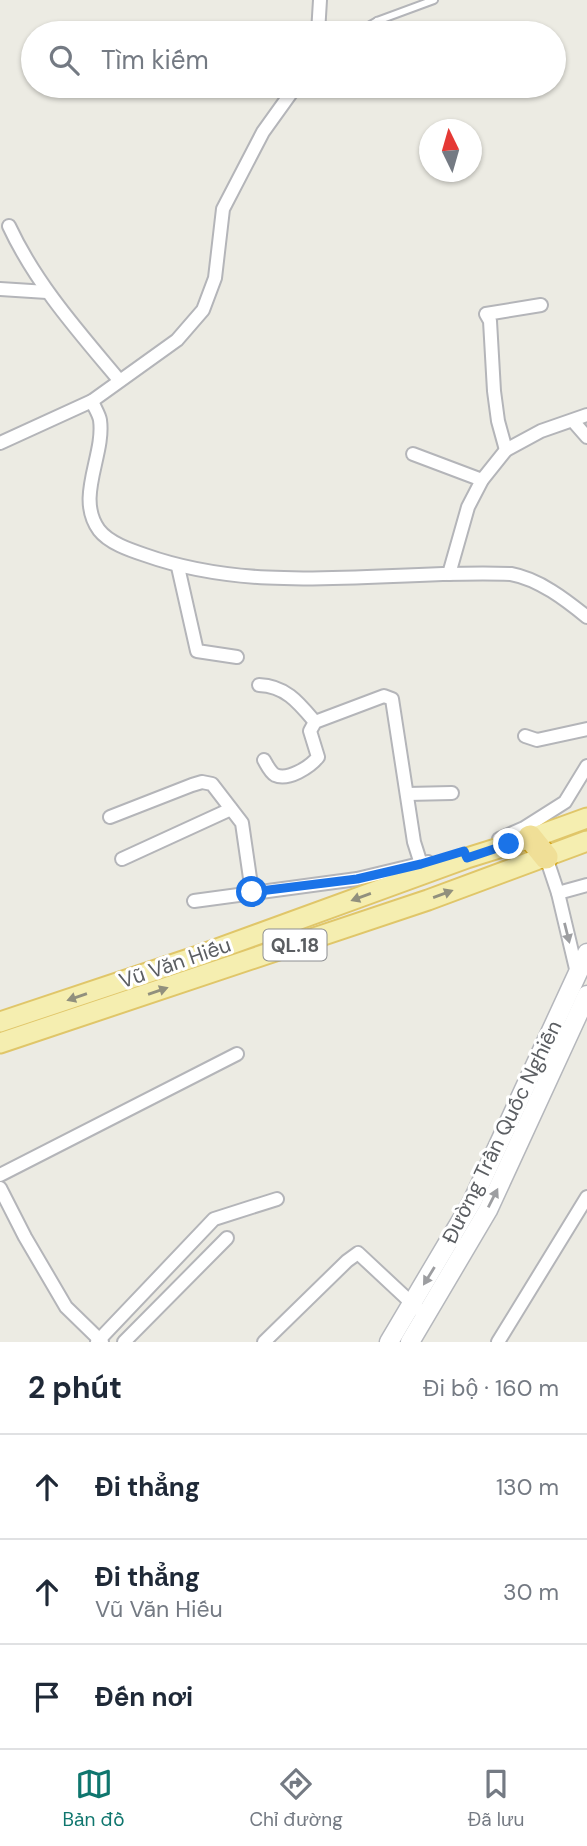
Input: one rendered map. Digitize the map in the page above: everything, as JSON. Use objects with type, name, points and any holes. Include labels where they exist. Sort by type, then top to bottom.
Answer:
[{"type":"highway","points":[[530,837],[546,857]]},
{"type":"main road","name":"Vũ Văn Hiếu","points":[[0,1022],[240,941],[466,854],[587,818]]},
{"type":"main road","name":"Vũ Văn Hiếu","points":[[0,1043],[402,908],[587,841]]},
{"type":"main road","name":"Đường Trần Quốc Nghiễn","points":[[410,1342],[419,1310],[587,953]]},
{"type":"main road","name":"Đường Trần Quốc Nghiễn","points":[[389,1342],[419,1310],[475,1234],[582,1018],[587,995]]},
{"type":"street","points":[[319,21],[320,0]]},
{"type":"street","points":[[0,443],[92,401],[177,340],[203,310],[215,278],[223,209],[264,132],[288,98]]},
{"type":"street","points":[[9,226],[22,253],[47,292],[119,380]]},
{"type":"street","points":[[0,289],[47,292]]},
{"type":"street","points":[[506,450],[498,421],[490,321],[486,314],[541,305]]},
{"type":"street","points":[[92,401],[100,419],[99,451],[89,492],[93,517],[100,531],[116,543],[178,567],[281,580],[449,574],[524,576],[571,604],[587,617]]},
{"type":"street","points":[[449,574],[468,507],[482,480],[506,450],[541,431],[587,415]]},
{"type":"street","points":[[573,421],[587,437]]},
{"type":"street","points":[[413,454],[482,480]]},
{"type":"street","points":[[178,567],[197,651],[237,657]]},
{"type":"street","points":[[259,685],[276,687],[290,695],[315,722]]},
{"type":"street","points":[[264,760],[272,774],[279,776],[300,771],[318,757],[310,731],[315,722],[384,696],[392,699],[414,842],[421,864]]},
{"type":"street","points":[[525,736],[537,740],[587,729]]},
{"type":"street","points":[[194,901],[357,879],[466,854],[502,838],[565,802],[587,765]]},
{"type":"street","points":[[110,817],[202,782],[212,784],[242,822],[252,892]]},
{"type":"street","points":[[407,794],[452,793]]},
{"type":"street","points":[[122,859],[231,808]]},
{"type":"street","points":[[546,857],[578,973]]},
{"type":"street","points":[[558,893],[587,885]]},
{"type":"street","points":[[0,1175],[237,1054]]},
{"type":"street","points":[[0,1188],[66,1307],[99,1341],[214,1219],[277,1199]]},
{"type":"street","points":[[498,1342],[587,1197]]},
{"type":"street","points":[[124,1342],[227,1238]]},
{"type":"street","points":[[264,1342],[358,1254],[419,1310]]},
{"type":"lane","points":[[380,21],[434,0]]},
{"type":"route","points":[[252,892],[357,879],[464,851],[467,858],[509,844]]}]
